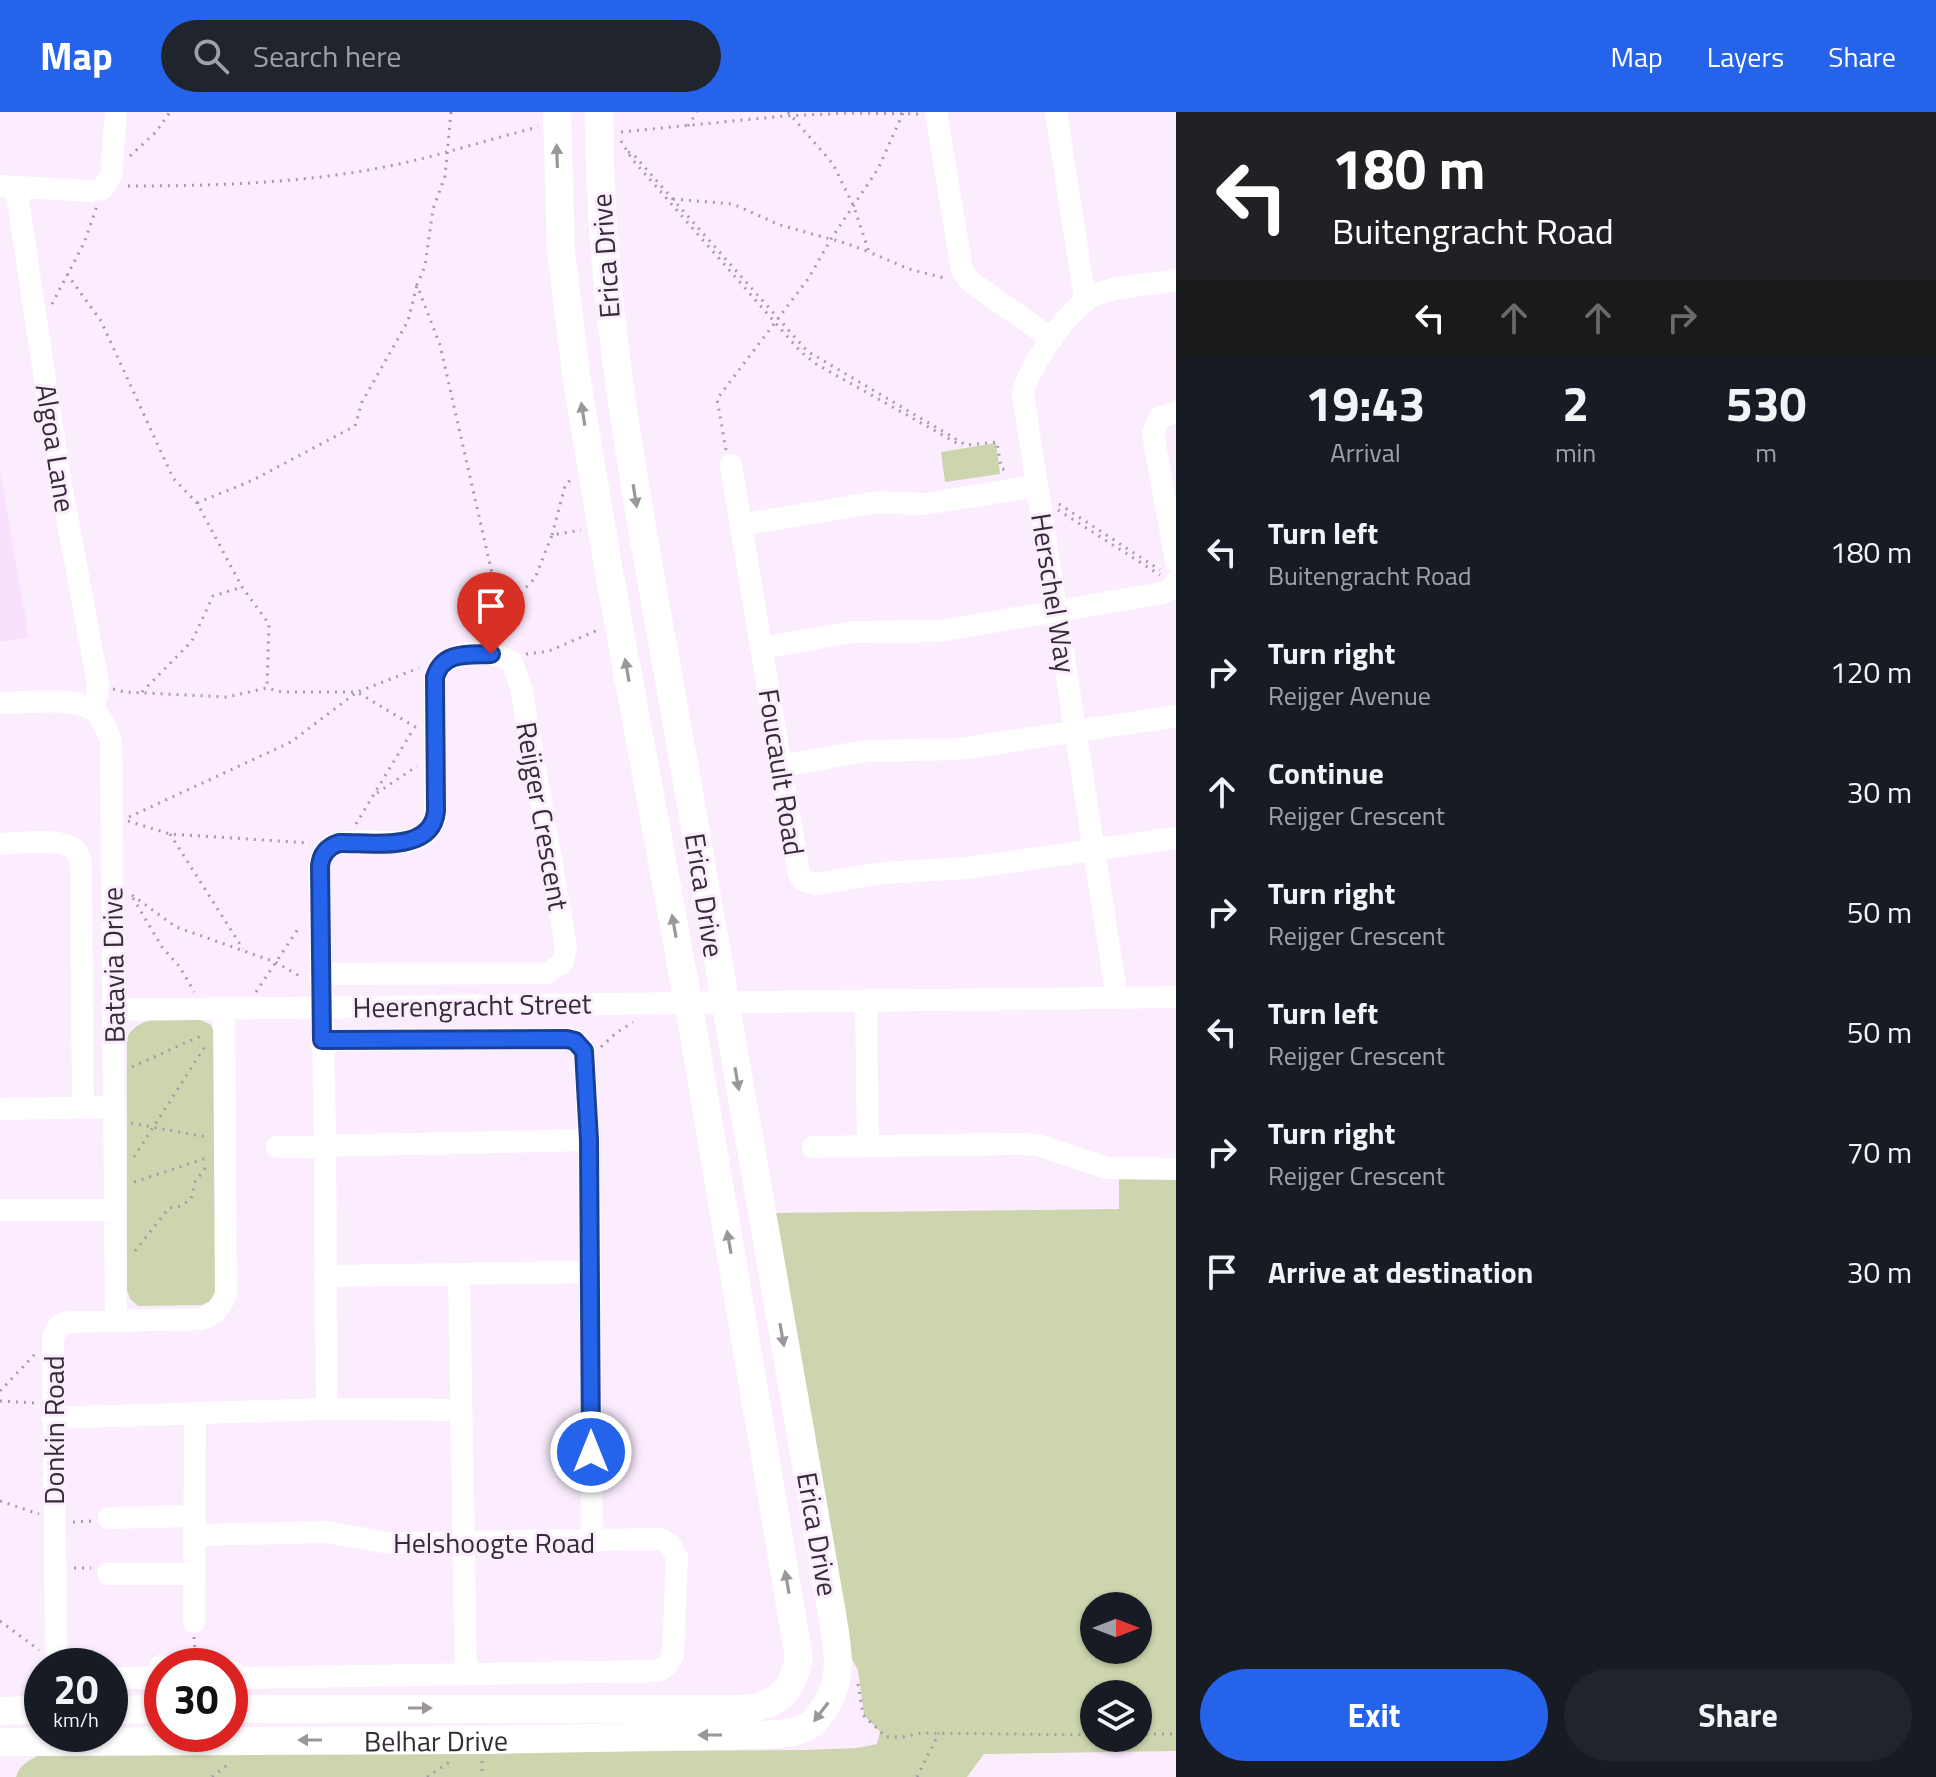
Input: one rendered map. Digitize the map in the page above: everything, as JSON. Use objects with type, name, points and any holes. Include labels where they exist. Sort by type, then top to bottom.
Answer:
[{"type":"main road","name":"Erica Drive","points":[[552,116],[561,250],[576,374],[612,592],[688,1003],[799,1658]]},
{"type":"main road","name":"Erica Drive","points":[[607,123],[602,244],[619,398],[831,1608],[848,1679]]},
{"type":"main road","name":"Belhar Drive","points":[[248,1709],[746,1709],[766,1706],[783,1696],[795,1677],[799,1658]]},
{"type":"main road","name":"Belhar Drive","points":[[0,1742],[482,1740],[788,1733],[810,1726],[848,1679]]},
{"type":"main road","points":[[0,1711],[24,1710]]},
{"type":"street","points":[[8,186],[107,177],[116,112]]},
{"type":"street","points":[[1056,112],[1085,300],[1109,291],[1176,280]]},
{"type":"street","points":[[936,114],[958,260],[965,276],[1052,339]]},
{"type":"street","name":"Algoa Lane","points":[[8,186],[38,331],[60,479],[98,684],[92,708]]},
{"type":"street","name":"Herschel Way","points":[[1085,300],[1032,367],[1023,395],[1041,494],[1117,998]]},
{"type":"street","points":[[761,648],[852,632],[940,631],[1172,589],[1153,434],[1159,418],[1176,412]]},
{"type":"street","name":"Foucault Road","points":[[731,465],[799,874],[808,883],[882,873],[977,867],[1096,850]]},
{"type":"street","points":[[741,525],[878,502],[924,504],[1041,494]]},
{"type":"street","points":[[327,1409],[320,861],[340,845],[412,841],[425,835],[435,818],[435,760],[424,728],[438,667],[446,659],[458,655],[502,656],[512,662]]},
{"type":"street","name":"Reijger Crescent","points":[[320,978],[548,973],[563,962],[566,946],[521,688],[512,662]]},
{"type":"street","points":[[0,703],[72,703],[92,708]]},
{"type":"street","name":"Batavia Drive","points":[[92,708],[103,721],[111,740],[114,1114],[120,1173],[115,1210],[116,1321]]},
{"type":"street","points":[[781,766],[865,751],[960,749],[1176,716]]},
{"type":"street","points":[[1096,850],[1176,838]]},
{"type":"street","name":"Batavia Drive","points":[[0,844],[67,845],[76,851],[81,863],[83,1107]]},
{"type":"street","name":"Heerengracht Street","points":[[113,1010],[1176,997]]},
{"type":"street","points":[[866,1000],[868,1146]]},
{"type":"street","name":"Donkin Road","points":[[56,1648],[52,1411],[54,1333],[69,1322],[201,1319],[221,1306],[226,1294],[224,1008]]},
{"type":"street","points":[[322,1040],[567,1039],[579,1044],[584,1051],[589,1140],[592,1542]]},
{"type":"street","points":[[0,1109],[83,1107],[114,1114]]},
{"type":"street","points":[[277,1147],[589,1140]]},
{"type":"street","points":[[813,1147],[1023,1144],[1038,1145],[1107,1168],[1176,1169]]},
{"type":"street","points":[[0,1210],[115,1210]]},
{"type":"street","points":[[325,1276],[590,1272]]},
{"type":"street","points":[[248,1678],[466,1674],[459,1274]]},
{"type":"street","points":[[52,1411],[461,1410]]},
{"type":"street","points":[[194,1622],[195,1413]]},
{"type":"street","name":"Helshoogte Road","points":[[109,1518],[194,1526],[326,1532],[389,1543],[660,1539],[670,1545],[677,1557],[674,1651],[667,1665],[651,1673],[466,1674]]},
{"type":"street","points":[[108,1574],[193,1574]]},
{"type":"path","points":[[38,331],[96,213],[107,177],[156,132],[170,112]]},
{"type":"path","points":[[197,503],[253,480],[355,426],[362,402],[408,321],[425,266],[433,209],[445,176],[451,112]]},
{"type":"path","points":[[688,126],[697,112]]},
{"type":"path","points":[[731,465],[717,399],[808,279],[878,169],[903,113]]},
{"type":"path","points":[[789,114],[833,164],[854,207],[869,252]]},
{"type":"path","points":[[607,123],[688,126],[789,114],[936,114]]},
{"type":"path","points":[[107,177],[114,185],[145,186],[223,185],[304,179],[407,162],[552,116]]},
{"type":"path","points":[[777,323],[628,152],[673,199],[777,323],[800,351],[816,364],[959,446],[997,442],[1001,468],[1010,473]]},
{"type":"path","points":[[673,199],[733,204],[780,225],[831,239],[909,269],[959,282],[965,276]]},
{"type":"path","points":[[67,274],[101,321],[173,478],[197,503],[242,587],[269,624],[267,688]]},
{"type":"path","points":[[417,285],[440,345],[482,535],[503,611],[512,662],[523,655],[549,651],[575,642],[601,629]]},
{"type":"path","points":[[481,654],[480,644],[503,611],[535,578],[552,535],[565,486],[575,474]]},
{"type":"path","points":[[1041,494],[1172,574]]},
{"type":"path","points":[[1058,503],[1172,574]]},
{"type":"path","points":[[552,535],[584,529]]},
{"type":"path","points":[[141,693],[192,641],[213,596],[242,587]]},
{"type":"path","points":[[98,684],[125,692],[227,697],[267,688],[282,692],[357,692],[424,728],[340,845],[170,834],[124,820],[291,742],[357,692],[428,665],[438,667]]},
{"type":"path","points":[[374,795],[425,760],[435,760]]},
{"type":"path","points":[[170,834],[244,951]]},
{"type":"path","points":[[196,1008],[195,994],[180,967],[162,947],[131,894],[176,927],[275,962],[310,981],[320,978]]},
{"type":"path","points":[[255,1008],[256,988],[310,912],[320,916]]},
{"type":"path","points":[[586,1063],[616,1033],[636,1021]]},
{"type":"path","points":[[114,1072],[123,1072],[211,1031],[211,1036],[153,1127],[120,1173],[127,1184],[216,1155],[195,1182],[191,1199],[181,1206],[169,1208],[126,1262],[116,1262]]},
{"type":"path","points":[[114,1114],[153,1127],[226,1140]]},
{"type":"path","points":[[0,1391],[54,1333]]},
{"type":"path","points":[[0,1401],[52,1411]]},
{"type":"path","points":[[54,1568],[103,1569],[108,1574]]},
{"type":"path","points":[[0,1621],[36,1648]]},
{"type":"path","points":[[194,1622],[195,1648]]},
{"type":"path","points":[[848,1679],[863,1715],[886,1737],[939,1733],[1080,1735]]},
{"type":"path","points":[[917,1777],[939,1733]]},
{"type":"path","points":[[1152,1734],[1176,1734]]},
{"type":"shaded area","points":[[0,470],[29,637],[0,642]]},
{"type":"green space","points":[[996,443],[1000,474],[945,482],[941,452]]},
{"type":"green space","points":[[201,1020],[211,1025],[214,1033],[217,1291],[212,1300],[202,1305],[138,1306],[130,1299],[127,1290],[127,1038],[140,1024],[149,1021]]},
{"type":"green space","points":[[1119,1174],[1176,1174],[1176,1751],[1152,1751],[1152,1680],[1080,1680],[1080,1752],[1112,1752],[984,1754],[967,1777],[16,1777],[24,1764],[38,1756],[806,1750],[877,1744],[880,1732],[864,1715],[858,1670],[851,1657],[775,1213],[1119,1209]]},
{"type":"route","points":[[491,654],[458,655],[446,659],[438,667],[435,677],[436,811],[433,824],[425,835],[412,841],[339,843],[322,856],[322,1040],[567,1039],[575,1041],[584,1051],[589,1140],[591,1452]]}]
